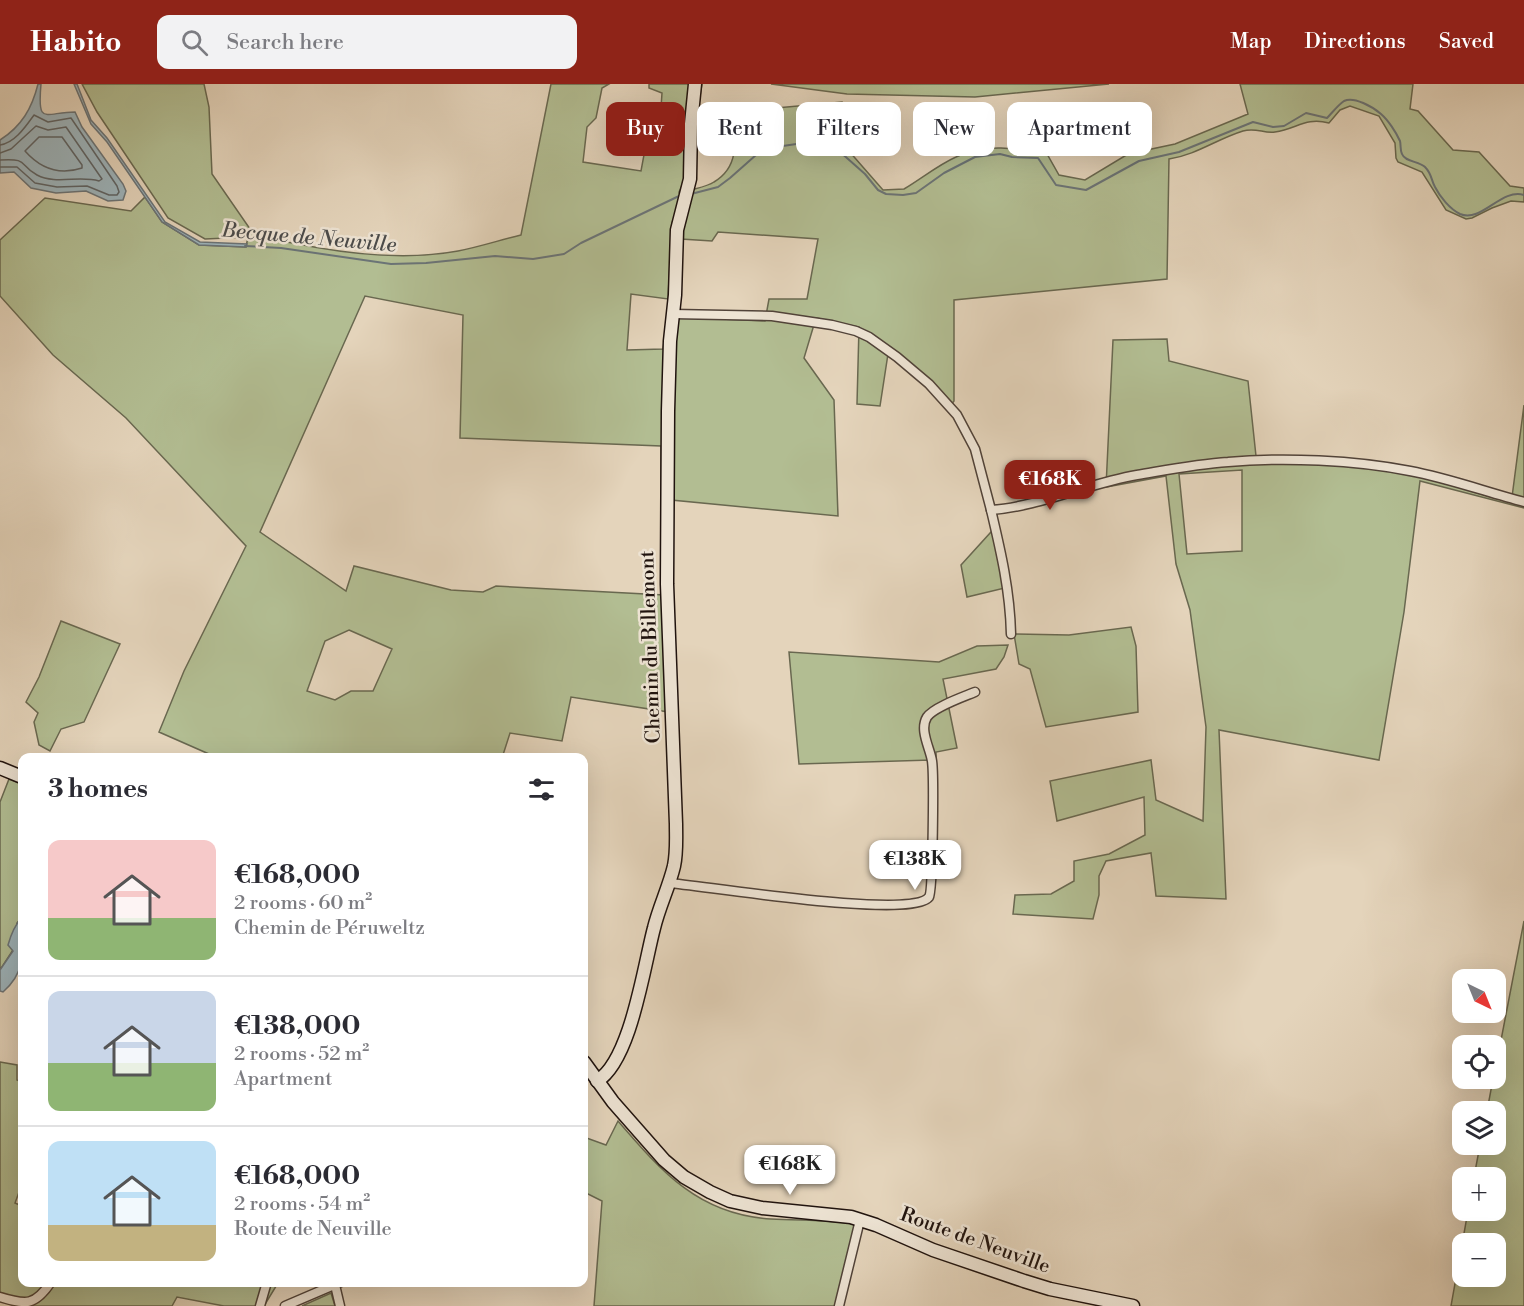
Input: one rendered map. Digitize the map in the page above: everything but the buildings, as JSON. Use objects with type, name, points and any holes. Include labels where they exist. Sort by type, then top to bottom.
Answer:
[{"type":"street","name":"Chemin du Billemont","points":[[597,1081],[605,1077],[612,1069],[630,1025],[653,929],[675,860],[667,514],[668,383],[677,230],[690,179],[690,127],[694,87]]},
{"type":"street","points":[[673,314],[772,316],[838,326],[868,337],[890,352],[942,396],[957,415],[975,449],[1005,567],[1010,602],[1011,634]]},
{"type":"street","points":[[991,510],[1009,508],[1114,479],[1207,464],[1243,461],[1331,462],[1388,467],[1427,474],[1524,502]]},
{"type":"street","points":[[669,883],[836,902],[905,905],[924,901],[931,891],[933,763],[924,723],[933,712],[975,692]]},
{"type":"street","points":[[0,768],[18,775]]},
{"type":"street","name":"Route de Neuville","points":[[588,1068],[626,1124],[656,1159],[675,1177],[696,1191],[728,1205],[749,1211],[795,1216],[804,1213],[834,1215],[860,1220],[933,1250],[1024,1281],[1133,1306]]},
{"type":"street","points":[[839,1306],[860,1220]]},
{"type":"street","points":[[0,1297],[22,1304],[30,1303],[42,1295],[48,1287]]},
{"type":"street","points":[[260,1306],[265,1287]]},
{"type":"street","points":[[285,1306],[331,1287]]},
{"type":"street","points":[[338,1287],[340,1306]]},
{"type":"green space","points":[[82,84],[204,84],[209,107],[212,174],[250,229],[270,239],[334,250],[376,255],[417,256],[474,248],[521,235],[551,84],[609,84],[602,88],[596,118],[587,127],[583,162],[641,171],[644,156],[685,156],[685,130],[686,177],[679,192],[681,199],[672,223],[668,299],[631,294],[627,350],[663,349],[667,319],[678,317],[765,321],[769,299],[807,299],[818,239],[718,232],[712,241],[681,239],[681,222],[691,190],[706,186],[723,175],[729,168],[733,156],[784,156],[784,107],[796,106],[796,156],[853,156],[883,190],[904,189],[959,156],[995,156],[995,148],[1007,149],[1007,156],[1048,156],[1059,175],[1085,180],[1125,156],[1152,156],[1152,149],[1175,144],[1248,114],[1240,84],[1413,84],[1410,109],[1418,111],[1453,150],[1479,152],[1510,186],[1524,188],[1524,202],[1511,201],[1472,218],[1466,219],[1446,210],[1422,172],[1398,162],[1395,143],[1379,116],[1350,106],[1340,110],[1329,123],[1307,122],[1275,132],[1243,131],[1188,154],[1169,159],[1167,279],[954,300],[954,401],[948,409],[940,398],[888,354],[880,406],[857,404],[859,327],[816,318],[804,358],[834,400],[838,516],[661,499],[661,446],[460,438],[463,315],[365,296],[260,532],[346,591],[354,566],[451,590],[483,592],[496,586],[664,595],[669,712],[571,697],[562,741],[510,733],[504,753],[207,753],[159,732],[184,671],[246,546],[126,418],[53,355],[0,296],[0,240],[45,198],[131,211],[145,197],[162,222],[199,245],[246,247],[248,237],[205,239],[168,218],[97,112]],"holes":[[[349,630],[392,649],[373,691],[351,691],[335,700],[307,691],[325,641]]]},
{"type":"green space","points":[[649,84],[702,84],[697,108],[686,109],[685,112],[685,102],[661,102],[662,93],[649,88]]},
{"type":"green space","points":[[771,84],[1109,84],[975,97],[847,94]]},
{"type":"green space","points":[[1167,339],[1169,361],[1248,381],[1256,456],[1384,463],[1420,469],[1512,497],[1524,405],[1524,508],[1420,481],[1404,612],[1379,760],[1219,730],[1226,899],[1156,896],[1151,853],[1106,861],[1099,876],[1099,895],[1093,919],[1013,914],[1015,895],[1051,894],[1074,881],[1074,861],[1109,854],[1145,835],[1144,797],[1057,821],[1050,781],[1151,760],[1156,800],[1203,821],[1206,727],[1190,610],[1176,564],[1166,476],[1106,487],[1113,340]],"holes":[[[1242,470],[1242,551],[1187,554],[1179,474]]]},
{"type":"green space","points":[[999,530],[1009,587],[967,597],[961,565],[991,532]]},
{"type":"green space","points":[[61,621],[120,644],[84,722],[61,729],[50,751],[39,745],[34,722],[38,713],[26,702],[39,677]]},
{"type":"green space","points":[[1131,627],[1136,646],[1138,712],[1046,727],[1030,669],[1019,664],[1014,634],[1069,635]]},
{"type":"green space","points":[[1008,645],[996,669],[943,679],[957,748],[936,752],[937,868],[929,869],[931,760],[799,764],[789,652],[939,662],[977,646]]},
{"type":"green space","points":[[9,779],[18,782],[18,922],[13,950],[0,970],[0,802]]},
{"type":"green space","points":[[1524,921],[1524,1306],[1451,1306],[1454,1287],[1506,1287],[1506,1233],[1464,1233],[1466,1221],[1506,1221],[1506,1167],[1476,1167],[1478,1155],[1506,1155],[1506,1101],[1489,1101],[1491,1089],[1506,1089],[1506,1035],[1502,1035]]},
{"type":"green space","points":[[0,1062],[17,1065],[18,1195],[15,1203],[18,1204],[18,1287],[276,1287],[264,1306],[224,1306],[177,1297],[172,1306],[21,1306],[0,1299]]},
{"type":"green space","points":[[618,1121],[650,1157],[684,1188],[723,1209],[746,1216],[771,1219],[858,1225],[837,1306],[594,1306],[602,1201],[588,1194],[588,1138],[606,1145]]},
{"type":"green space","points":[[331,1293],[335,1306],[302,1306]]},
{"type":"water","points":[[38,84],[41,84],[40,107],[42,112],[50,114],[75,112],[82,127],[123,184],[126,191],[123,200],[108,201],[86,191],[56,193],[31,188],[14,172],[0,173],[0,140],[8,135],[25,116]]},
{"type":"water","points":[[74,84],[77,84],[91,120],[107,138],[165,222],[200,242],[247,244],[246,247],[199,245],[162,222],[107,142],[91,124]]},
{"type":"water","points":[[17,923],[18,972],[3,992],[0,991],[0,970],[13,951],[8,945]]},
{"type":"waterway","name":"Becque de Neuville","points":[[691,194],[718,187],[756,155],[769,148],[817,141],[830,143],[865,174],[878,190],[886,194],[916,193],[944,173],[975,157],[1000,154],[1038,158],[1056,185],[1086,190],[1139,161],[1179,152],[1253,122],[1273,127],[1284,126],[1306,113],[1327,118],[1344,101],[1353,100],[1373,108],[1384,117],[1400,141],[1404,157],[1425,167],[1442,199],[1460,214],[1476,214],[1507,196],[1524,195]]},
{"type":"waterway","name":"Becque de Neuville","points":[[245,246],[281,248],[391,264],[495,256],[533,259],[564,254],[581,243],[679,196]]}]
